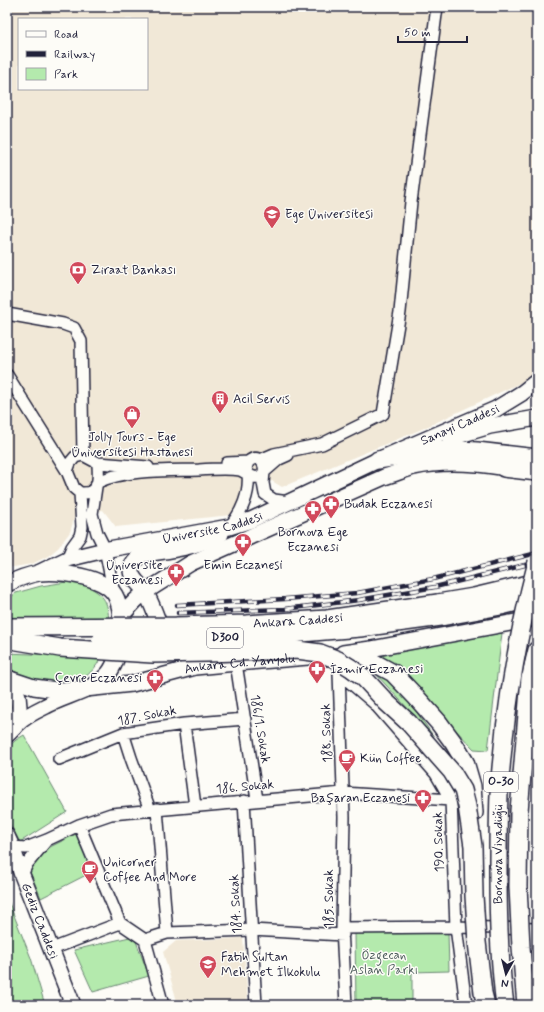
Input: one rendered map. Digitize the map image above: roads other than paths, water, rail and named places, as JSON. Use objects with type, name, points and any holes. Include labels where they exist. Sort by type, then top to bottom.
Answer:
[{"type":"highway","points":[[378,460],[444,449],[537,458]]},
{"type":"highway","points":[[504,468],[537,472]]},
{"type":"highway","name":"Bornova Viyadüğü","points":[[505,1005],[498,911],[499,794],[515,662],[537,562]]},
{"type":"highway","name":"Ankara Caddesi","points":[[8,636],[176,640],[244,638],[360,628],[440,610],[474,597],[537,582]]},
{"type":"highway","name":"Ankara Caddesi","points":[[440,610],[501,606],[537,597]]},
{"type":"highway","points":[[8,636],[60,648],[152,654],[297,650],[320,653],[338,660],[363,677],[409,724],[452,772],[463,790],[468,806],[473,846]]},
{"type":"highway","name":"Bornova Viyadüğü","points":[[526,1005],[518,886],[519,811],[530,678],[537,650]]},
{"type":"highway","points":[[314,657],[360,658],[371,661],[393,673],[439,723],[465,762],[472,786],[474,809],[474,896],[477,942],[483,993],[486,1005]]},
{"type":"highway","points":[[534,1005],[537,937]]},
{"type":"main road","name":"Sanayi Caddesi","points":[[378,460],[496,409],[537,381]]},
{"type":"main road","points":[[378,460],[490,426],[537,418]]},
{"type":"main road","name":"Üniversite Caddesi","points":[[38,573],[67,559],[105,549],[229,527],[251,520],[378,460]]},
{"type":"main road","points":[[121,616],[135,600],[149,589],[191,563],[384,477],[414,467],[441,463],[474,464],[504,468],[537,475]]},
{"type":"main road","points":[[194,667],[179,663],[171,658],[154,610],[149,589],[135,579],[131,570],[135,560],[141,555],[200,544],[220,535],[229,527]]},
{"type":"main road","points":[[7,584],[19,578],[38,573],[65,573],[88,578],[104,585],[114,594],[121,616],[120,644],[114,664],[108,673],[103,678],[85,689],[47,705],[23,719],[11,732]]},
{"type":"main road","name":"Ankara Cd. Yanyolu","points":[[85,689],[132,684],[194,667],[236,662],[314,657],[371,649],[537,618]]},
{"type":"main road","points":[[8,678],[34,687],[56,690],[85,689]]},
{"type":"main road","points":[[8,678],[18,696],[19,707],[11,732]]},
{"type":"main road","name":"Gediz Caddesi","points":[[10,842],[73,1005]]},
{"type":"main road","name":"Gediz Caddesi","points":[[7,861],[44,952],[63,1005]]},
{"type":"street","points":[[67,472],[70,462],[75,457],[83,455],[98,463],[146,467],[248,462],[254,459],[260,460],[274,454],[322,444],[384,414],[400,312],[411,202],[437,7]]},
{"type":"street","points":[[7,314],[63,324],[74,328],[81,341],[83,455]]},
{"type":"street","points":[[7,375],[67,472],[74,488],[80,493],[90,492],[97,484],[105,479],[123,474],[151,471],[234,470],[256,477],[262,475],[279,459],[297,450]]},
{"type":"street","points":[[260,460],[264,464],[263,483],[265,494],[274,500],[289,502]]},
{"type":"street","points":[[229,527],[235,521],[246,500],[249,482],[246,468],[248,462]]},
{"type":"street","points":[[98,463],[97,484],[92,514],[96,533],[105,549],[114,594]]},
{"type":"street","points":[[67,559],[72,546],[80,536],[82,527],[80,493]]},
{"type":"street","name":"186/1. Sokak","points":[[236,662],[257,800]]},
{"type":"street","name":"188. Sokak","points":[[339,673],[343,792]]},
{"type":"street","name":"190. Sokak","points":[[339,673],[374,703],[436,774],[451,800],[456,927],[466,1005]]},
{"type":"street","name":"187. Sokak","points":[[59,759],[123,733],[184,724],[245,720]]},
{"type":"street","points":[[184,724],[194,806]]},
{"type":"street","points":[[123,733],[131,758],[154,810],[167,933]]},
{"type":"street","name":"186. Sokak","points":[[10,842],[26,848],[79,825],[111,814],[244,801],[343,792],[451,800]]},
{"type":"street","name":"185. Sokak","points":[[343,792],[342,932],[346,1005]]},
{"type":"street","name":"184. Sokak","points":[[244,801],[256,1005]]},
{"type":"street","points":[[79,825],[120,923],[145,940],[163,1005]]},
{"type":"street","name":"186. Sokak","points":[[22,875],[27,864],[47,840]]},
{"type":"street","points":[[52,949],[120,923]]},
{"type":"street","points":[[145,940],[167,933],[251,930],[342,932],[456,927],[537,929]]},
{"type":"railway","points":[[177,605],[357,593],[433,579],[537,553]]},
{"type":"railway","points":[[178,613],[285,609],[359,600],[435,587],[537,562]]},
{"type":"place","name":"Ege Üniversitesi","points":[[272,229]]},
{"type":"place","name":"Ziraat Bankası","points":[[78,285]]},
{"type":"place","name":"Acil Servis","points":[[220,414]]},
{"type":"place","name":"Jolly Tours - Ege Üniversitesi Hastanesi","points":[[132,429]]},
{"type":"place","name":"Budak Eczanesi","points":[[331,519]]},
{"type":"place","name":"Bornova Ege Eczanesi","points":[[313,524]]},
{"type":"place","name":"Emin Eczanesi","points":[[243,557]]},
{"type":"place","name":"Üniversite Eczanesi","points":[[176,587]]},
{"type":"place","name":"İzmir Eczanesi","points":[[317,684]]},
{"type":"place","name":"Çevre Eczanesi","points":[[155,693]]},
{"type":"place","name":"Kün Coffee","points":[[347,773]]},
{"type":"place","name":"Başaran Eczanesi","points":[[423,813]]},
{"type":"place","name":"Unicorner Coffee And More","points":[[90,884]]},
{"type":"place","name":"Fatih Sultan Mehmet İlkokulu","points":[[208,979]]},
{"type":"park label","name":"Özgecan Aslan Parkı","points":[[384,962]]}]
